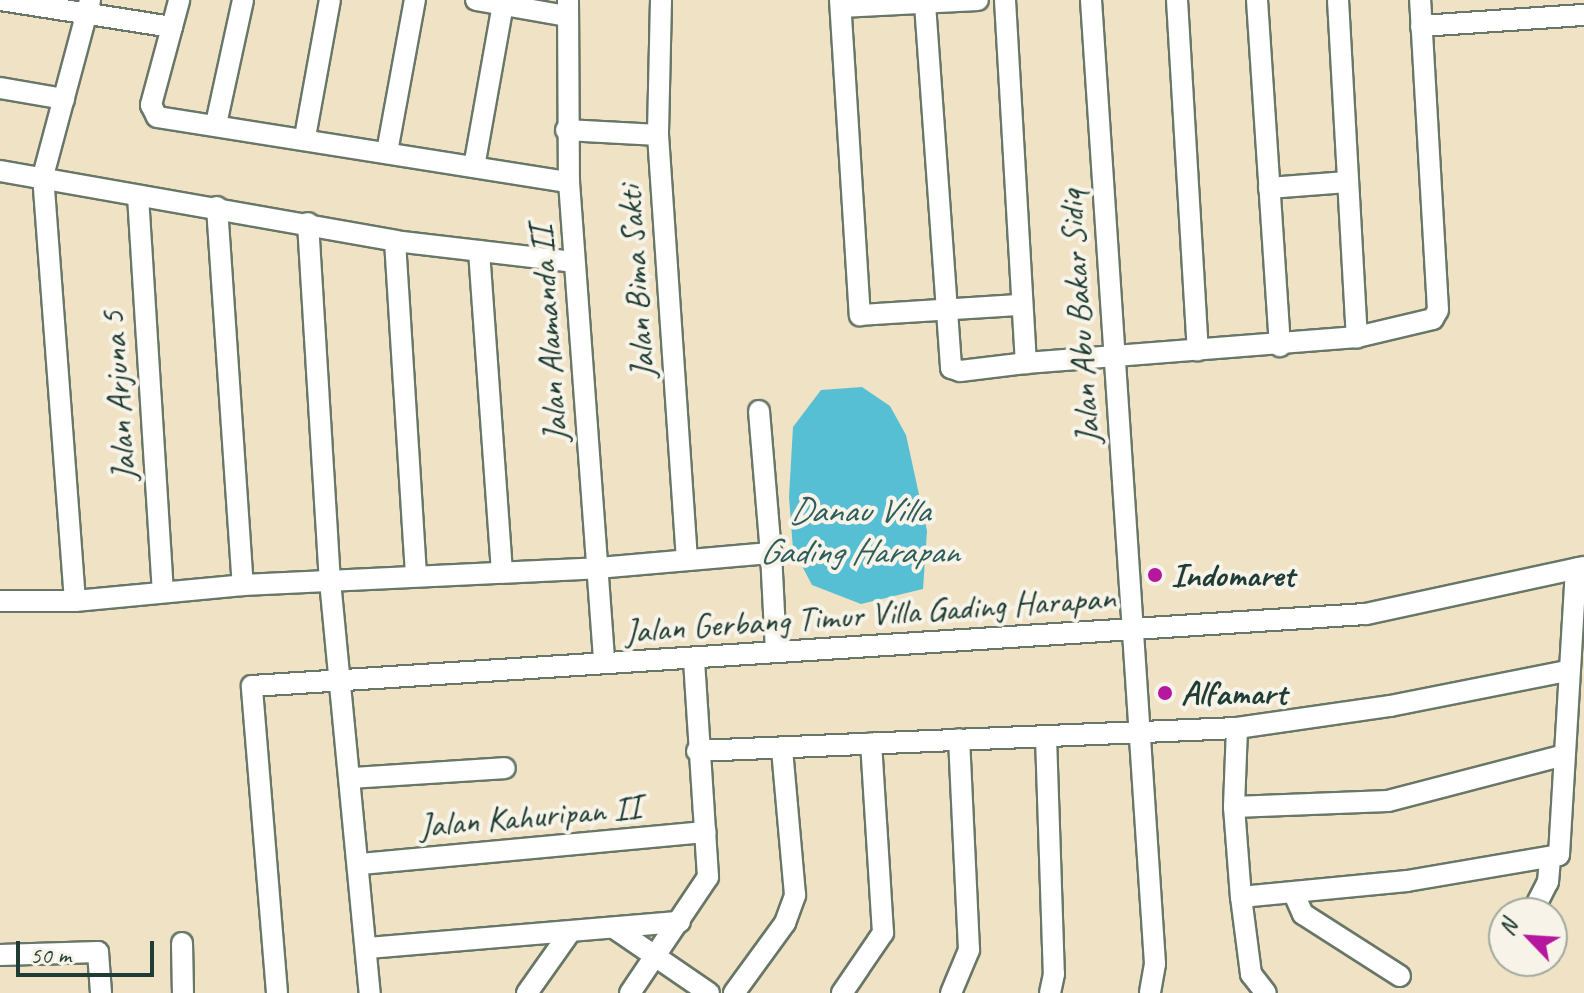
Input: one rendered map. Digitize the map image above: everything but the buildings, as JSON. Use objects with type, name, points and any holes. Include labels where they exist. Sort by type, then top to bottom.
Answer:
[{"type":"street","points":[[1,0],[88,6],[172,27]]},
{"type":"street","points":[[179,0],[151,109],[157,117],[305,137],[569,182]]},
{"type":"street","points":[[216,124],[243,0]]},
{"type":"street","points":[[305,137],[330,0]]},
{"type":"street","points":[[387,152],[415,0]]},
{"type":"street","points":[[476,0],[503,5],[568,8]]},
{"type":"street","name":"Jalan Bima Sakti","points":[[661,0],[658,135],[687,560]]},
{"type":"street","points":[[978,0],[925,4],[841,4],[858,309],[865,318],[1020,305]]},
{"type":"street","points":[[1005,0],[1020,305],[1026,363]]},
{"type":"street","name":"Jalan Abu Bakar Sidiq","points":[[1091,0],[1112,356],[1155,964],[1150,993]]},
{"type":"street","points":[[1177,0],[1198,350]]},
{"type":"street","points":[[1257,0],[1280,346]]},
{"type":"street","points":[[1338,0],[1357,337]]},
{"type":"street","points":[[925,4],[944,310],[951,368],[960,371],[1112,356],[1280,346],[1357,337],[1433,319],[1438,310],[1420,0]]},
{"type":"street","points":[[474,167],[503,5]]},
{"type":"street","points":[[75,601],[43,176],[88,6]]},
{"type":"street","name":"Jalan Alamanda II","points":[[568,8],[566,130],[604,663]]},
{"type":"street","points":[[1421,26],[1584,15]]},
{"type":"street","points":[[0,88],[64,99]]},
{"type":"street","points":[[566,130],[658,135]]},
{"type":"street","points":[[0,171],[43,176],[138,196],[217,207],[395,241],[574,262]]},
{"type":"street","points":[[1269,188],[1347,182]]},
{"type":"street","name":"Jalan Arjuna 5","points":[[138,196],[163,591]]},
{"type":"street","points":[[217,207],[243,585]]},
{"type":"street","points":[[308,223],[330,581],[352,778],[370,993]]},
{"type":"street","points":[[395,241],[416,575]]},
{"type":"street","points":[[479,251],[502,570]]},
{"type":"street","points":[[759,411],[776,652]]},
{"type":"street","points":[[0,601],[75,601],[243,585],[502,570],[598,568],[771,553]]},
{"type":"street","points":[[1241,897],[1294,894],[1550,857],[1562,851],[1567,671],[1580,568]]},
{"type":"street","name":"Jalan Gerbang Timur Villa Gading Harapan","points":[[277,993],[252,686],[1366,614],[1580,568]]},
{"type":"street","points":[[630,993],[708,877],[697,751],[694,658]]},
{"type":"street","points":[[697,751],[1237,728],[1390,706],[1567,671]]},
{"type":"street","points":[[1237,728],[1234,807],[1241,897],[1251,974],[1266,993]]},
{"type":"street","points":[[1046,737],[1054,974],[1050,993]]},
{"type":"street","points":[[951,993],[969,950],[959,739]]},
{"type":"street","points":[[842,993],[883,933],[871,743]]},
{"type":"street","points":[[734,993],[785,923],[795,895],[782,748]]},
{"type":"street","points":[[1234,807],[1388,801],[1564,755]]},
{"type":"street","points":[[352,778],[505,768]]},
{"type":"street","name":"Jalan Kahuripan II","points":[[360,864],[706,832]]},
{"type":"street","points":[[1540,897],[1548,882],[1550,857]]},
{"type":"street","points":[[1294,894],[1303,914],[1400,976]]},
{"type":"street","points":[[368,948],[568,935],[680,922]]},
{"type":"street","points":[[614,928],[709,993]]},
{"type":"street","points":[[527,993],[568,935]]},
{"type":"street","points":[[182,943],[183,993]]},
{"type":"street","points":[[0,955],[98,952],[101,993]]},
{"type":"water","name":"Danau Villa Gading Harapan","points":[[862,387],[890,406],[906,435],[927,531],[923,589],[861,604],[812,585],[793,549],[789,497],[793,427],[821,390]]},
{"type":"place","name":"Indomaret","points":[[1155,575]]},
{"type":"place","name":"Alfamart","points":[[1165,693]]}]
